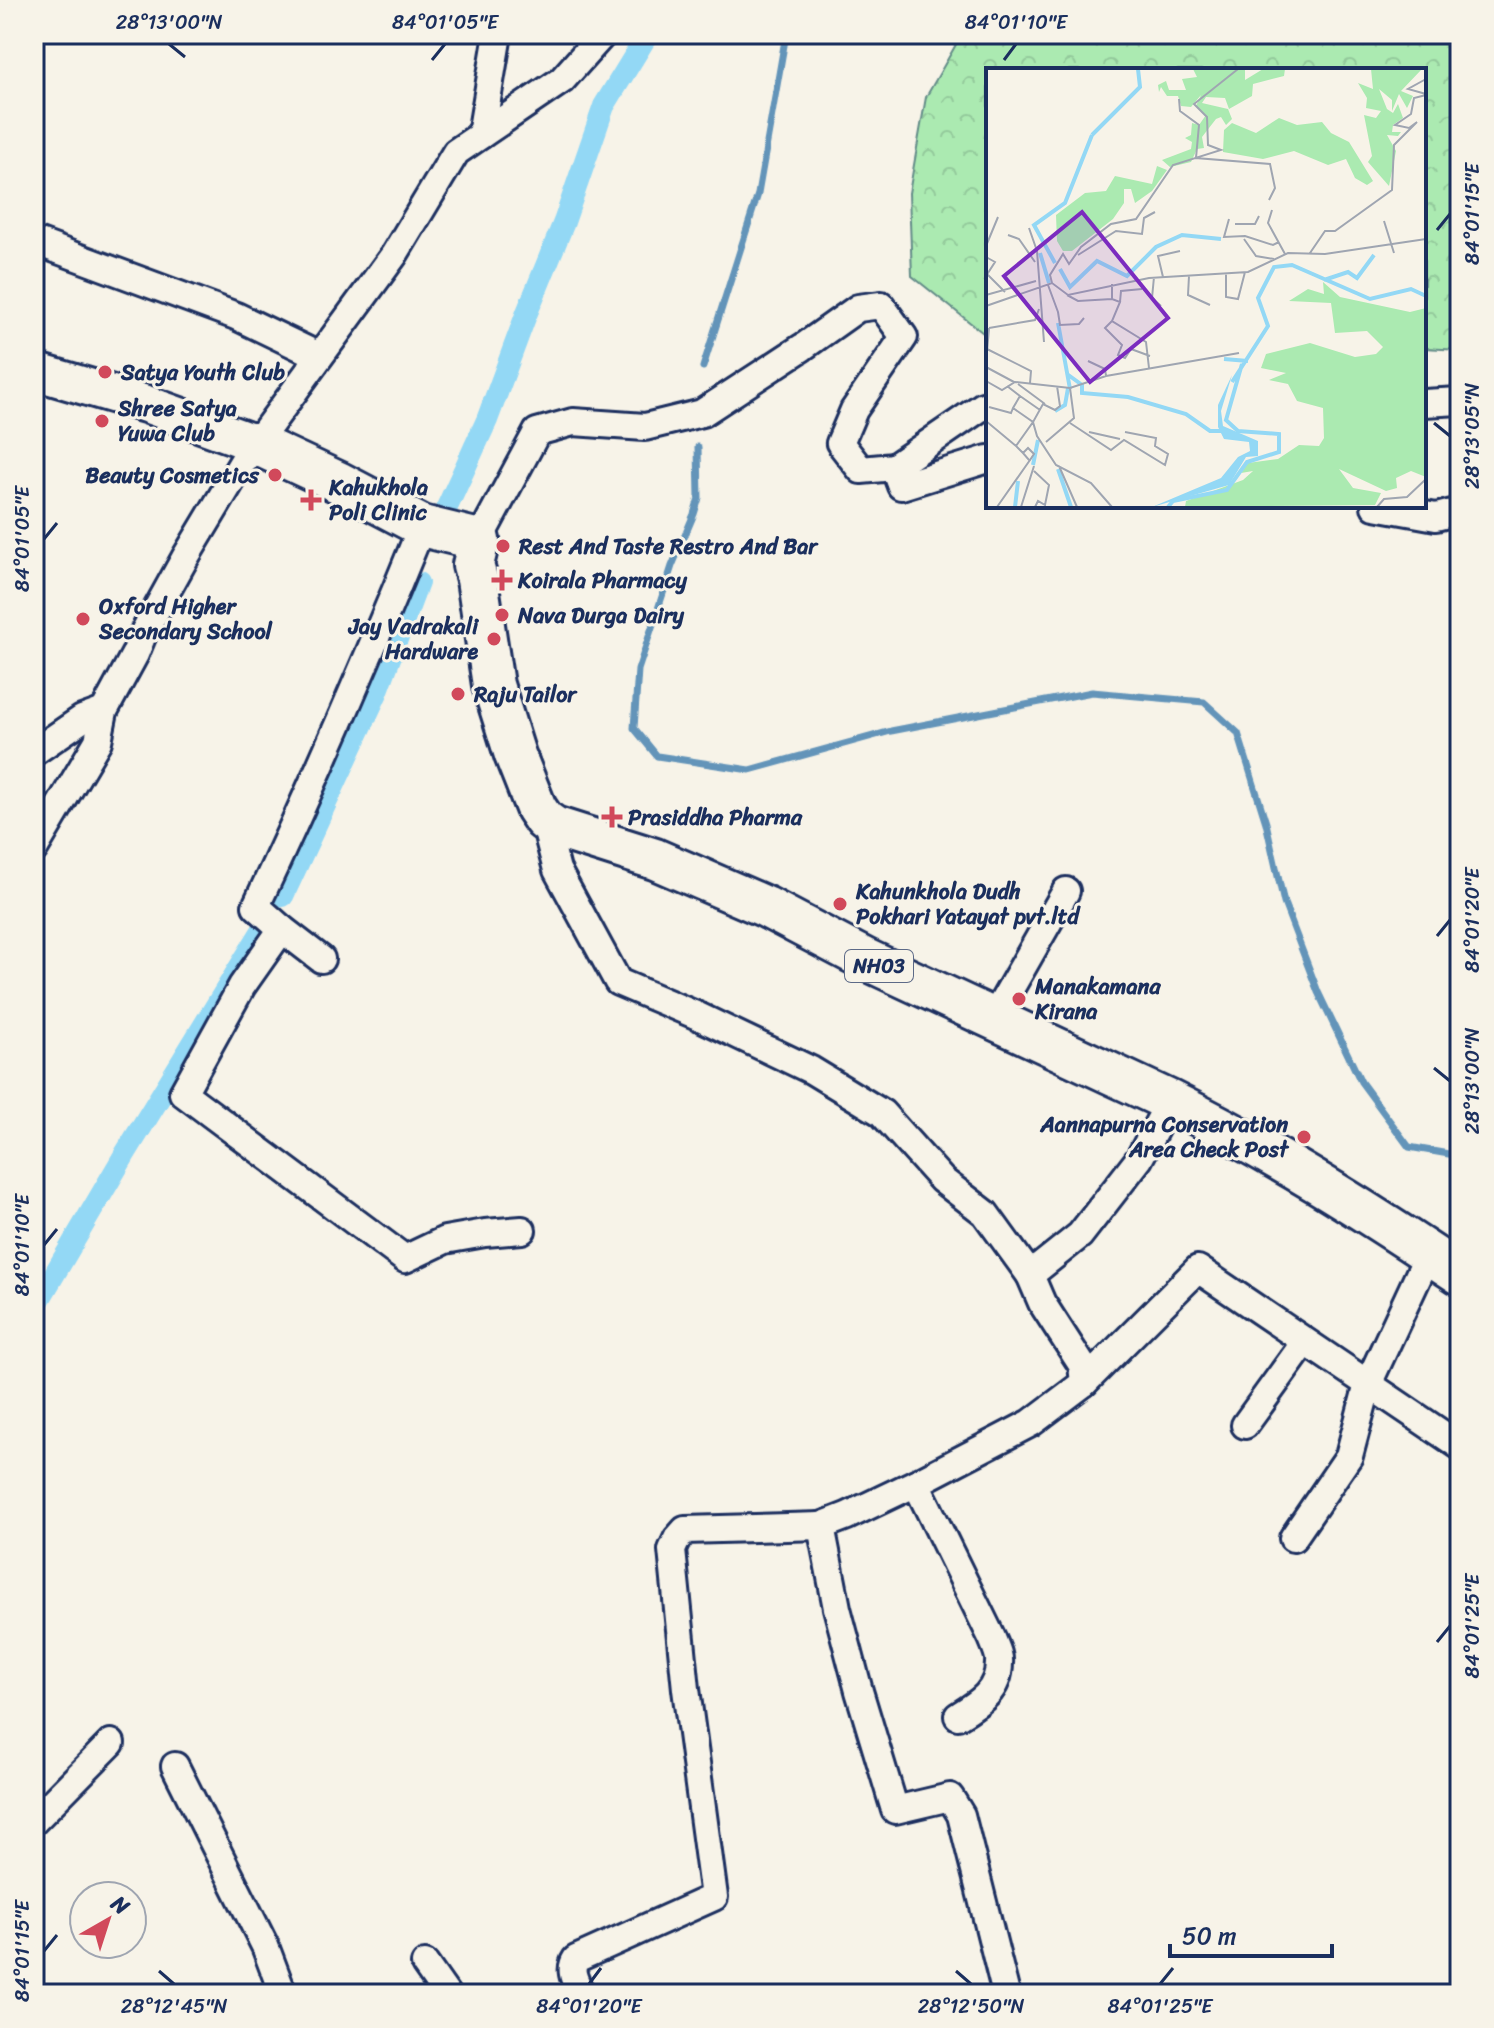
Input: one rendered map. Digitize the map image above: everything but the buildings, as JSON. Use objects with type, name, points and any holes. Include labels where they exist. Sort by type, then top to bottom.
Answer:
[{"type":"main road","points":[[34,371],[146,404],[254,443],[422,526],[479,540],[473,565],[493,685],[515,755],[536,808],[544,820]]},
{"type":"main road","name":"NH03","points":[[544,820],[554,827],[655,859],[766,907],[865,959],[1219,1125],[1445,1263]]},
{"type":"street","points":[[481,135],[498,34]]},
{"type":"street","points":[[34,849],[98,741],[104,711],[144,632],[254,443],[394,255],[456,152],[562,80],[603,34]]},
{"type":"street","points":[[34,241],[236,316],[319,356]]},
{"type":"street","points":[[479,540],[537,432],[573,422],[645,427],[702,413],[858,308],[881,305],[904,337],[854,410],[840,443],[861,470],[894,467],[986,405]]},
{"type":"street","points":[[1426,403],[1460,401]]},
{"type":"street","points":[[894,467],[901,486],[986,460]]},
{"type":"street","points":[[1386,508],[1436,517],[1460,511]]},
{"type":"street","points":[[321,959],[256,906],[362,673],[422,526]]},
{"type":"street","points":[[34,752],[82,719],[104,711]]},
{"type":"street","points":[[544,820],[557,870],[618,982],[811,1070],[882,1113],[942,1180],[985,1213],[1030,1275],[1042,1303],[1082,1365],[1084,1383]]},
{"type":"street","points":[[993,1019],[1066,891]]},
{"type":"street","points":[[282,929],[242,986],[183,1093],[405,1259],[445,1240],[522,1230]]},
{"type":"street","points":[[1030,1275],[1080,1235],[1139,1159],[1170,1101]]},
{"type":"street","points":[[1293,1538],[1349,1456],[1368,1384],[1445,1263]]},
{"type":"street","points":[[581,1994],[572,1972],[576,1959],[714,1897],[684,1674],[672,1550],[685,1530],[821,1526],[916,1483],[1031,1423],[1084,1383],[1198,1269],[1460,1446]]},
{"type":"street","points":[[1245,1425],[1305,1342]]},
{"type":"street","points":[[916,1483],[992,1638],[1000,1661],[995,1681],[984,1700],[958,1716]]},
{"type":"street","points":[[821,1526],[837,1608],[895,1810],[950,1797],[961,1815],[1006,1994]]},
{"type":"street","points":[[34,1821],[111,1743]]},
{"type":"street","points":[[175,1766],[265,1946],[283,1994]]},
{"type":"street","points":[[425,1964],[446,1994]]},
{"type":"green space","points":[[962,34],[1460,34],[1460,350],[1426,348],[1426,68],[986,68],[986,335],[912,276],[909,193],[926,97]]},
{"type":"waterway","points":[[443,516],[487,420],[564,222],[604,106],[648,34]]},
{"type":"waterway","points":[[703,367],[758,194],[786,34]]},
{"type":"waterway","points":[[698,447],[699,498],[672,566],[638,670],[634,728],[657,756],[750,770],[891,731],[1092,692],[1204,702],[1238,733],[1266,823],[1284,903],[1318,992],[1361,1082],[1409,1147],[1460,1156]]},
{"type":"waterway","points":[[283,896],[377,693],[418,583]]},
{"type":"waterway","points":[[34,1309],[263,929]]},
{"type":"place","name":"Satya Youth Club","points":[[105,372]]},
{"type":"place","name":"Shree Satya Yuwa Club","points":[[102,421]]},
{"type":"place","name":"Beauty Cosmetics","points":[[275,475]]},
{"type":"place","name":"Kahukhola Poli Clinic","points":[[311,500]]},
{"type":"place","name":"Rest And Taste Restro And Bar","points":[[503,546]]},
{"type":"place","name":"Koirala Pharmacy","points":[[502,580]]},
{"type":"place","name":"Nava Durga Dairy","points":[[502,615]]},
{"type":"place","name":"Oxford Higher Secondary School","points":[[83,619]]},
{"type":"place","name":"Jay Vadrakali Hardware","points":[[494,639]]},
{"type":"place","name":"Raju Tailor","points":[[458,694]]},
{"type":"place","name":"Prasiddha Pharma","points":[[612,817]]},
{"type":"place","name":"Kahunkhola Dudh Pokhari Yatayat pvt.ltd","points":[[840,904]]},
{"type":"place","name":"Manakamana Kirana","points":[[1019,999]]},
{"type":"place","name":"Aannapurna Conservation Area Check Post","points":[[1304,1137]]}]
